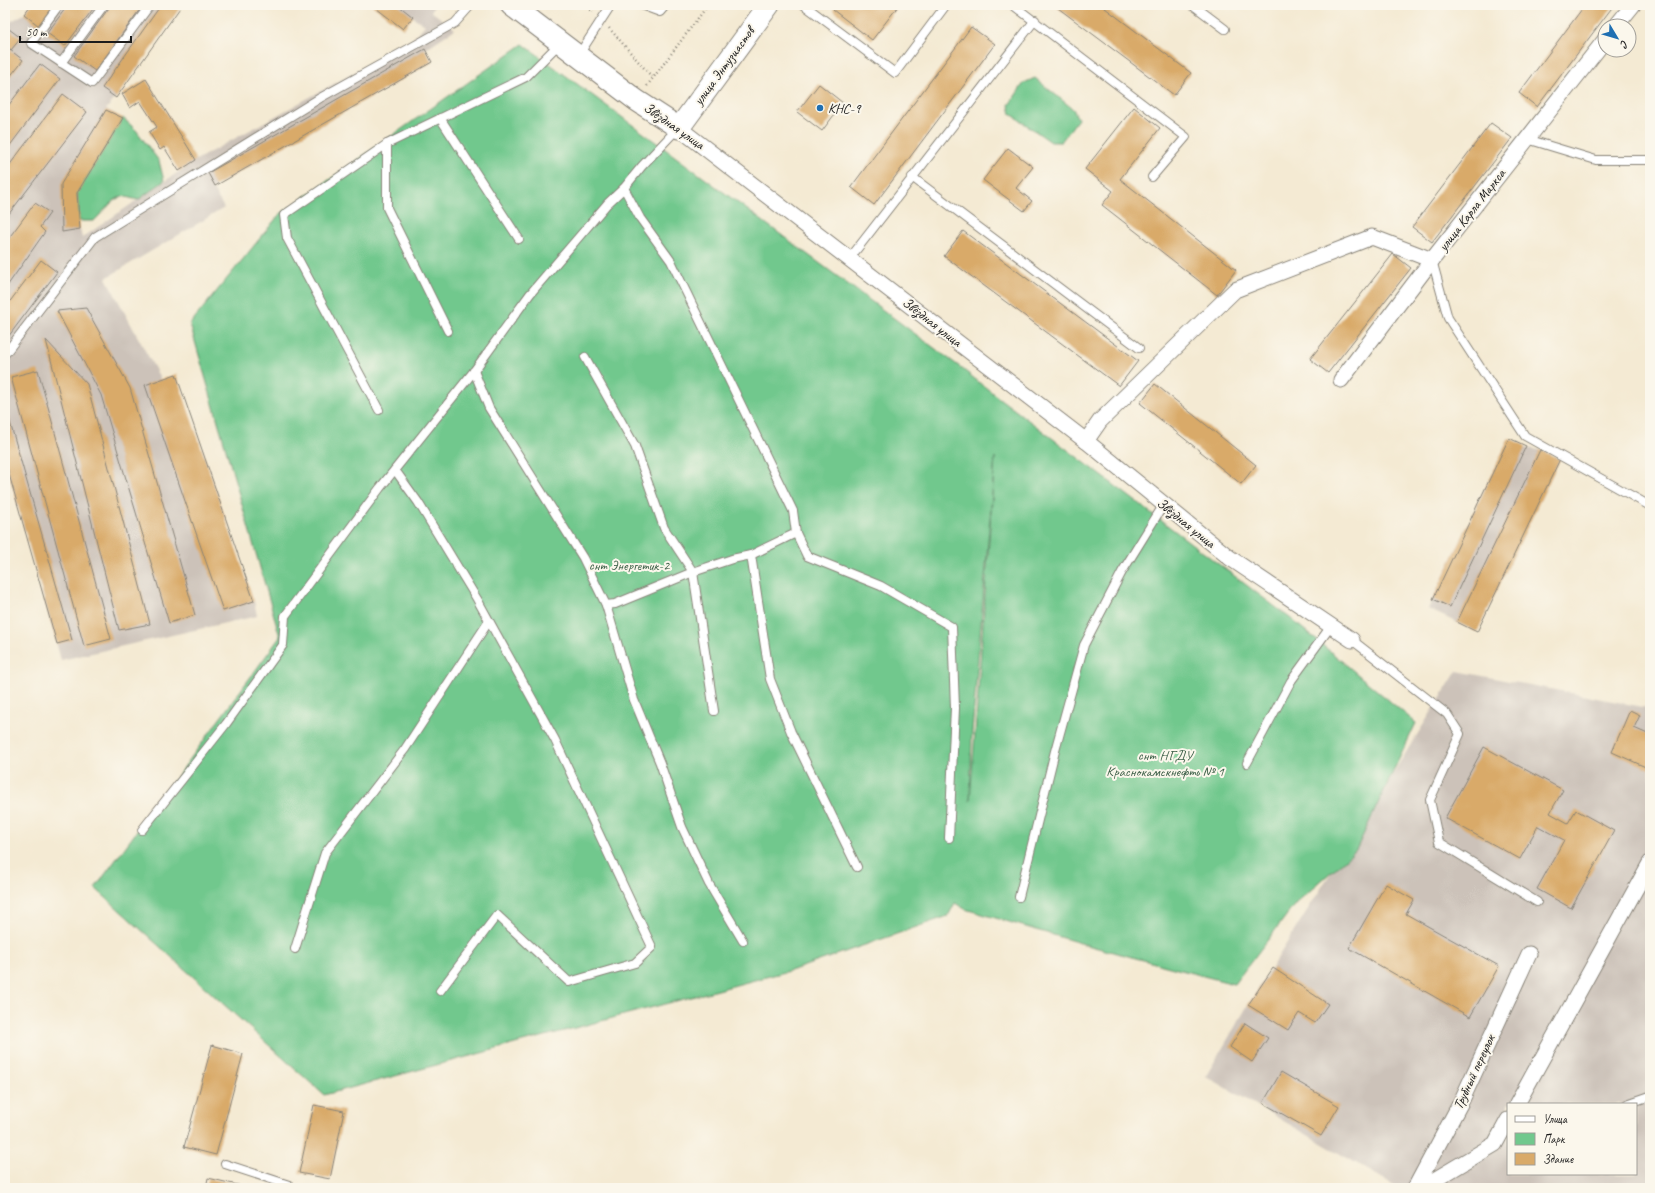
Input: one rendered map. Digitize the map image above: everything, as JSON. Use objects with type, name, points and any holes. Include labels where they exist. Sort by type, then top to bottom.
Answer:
[{"type":"street","name":"Звёздная улица","points":[[511,5],[636,100],[679,128],[850,258],[1086,441],[1230,558],[1352,640]]},
{"type":"street","name":"улица Энтузиастов","points":[[679,128],[769,5]]},
{"type":"street","points":[[1622,18],[1633,5]]},
{"type":"street","name":"улица Карла Маркса","points":[[1341,380],[1432,260],[1597,50]]},
{"type":"street","points":[[1086,441],[1100,421],[1235,290],[1372,237],[1432,260]]},
{"type":"street","points":[[1518,1103],[1650,863]]},
{"type":"street","name":"Трубный переулок","points":[[1415,1188],[1461,1102],[1530,954]]},
{"type":"street","points":[[1421,1188],[1502,1142],[1507,1124]]},
{"type":"lane","points":[[59,5],[32,43],[92,84],[150,5]]},
{"type":"lane","points":[[61,63],[104,5]]},
{"type":"lane","points":[[5,354],[95,237],[320,98],[455,23],[471,5]]},
{"type":"lane","points":[[577,56],[611,5]]},
{"type":"lane","points":[[641,5],[660,12],[666,5]]},
{"type":"lane","points":[[804,5],[895,73],[946,5]]},
{"type":"lane","points":[[1013,5],[1035,20],[1186,136],[1152,177]]},
{"type":"lane","points":[[1193,5],[1224,29]]},
{"type":"lane","points":[[850,258],[1035,20]]},
{"type":"lane","points":[[379,410],[287,238],[284,215],[387,144],[526,77],[560,43]]},
{"type":"lane","points":[[440,118],[519,239]]},
{"type":"lane","points":[[142,830],[226,724],[283,645],[285,616],[380,488],[474,371],[530,294],[607,204],[624,188],[642,166],[679,128]]},
{"type":"lane","points":[[1528,139],[1596,160],[1650,160]]},
{"type":"lane","points":[[387,144],[387,208],[448,331]]},
{"type":"lane","points":[[912,177],[1139,348]]},
{"type":"lane","points":[[624,188],[640,218],[671,262],[794,511],[796,533],[807,556],[881,586],[952,627],[955,708],[949,838]]},
{"type":"lane","points":[[1432,260],[1448,318],[1525,436],[1650,506]]},
{"type":"lane","points":[[585,357],[635,446],[664,528],[693,572],[714,712]]},
{"type":"lane","points":[[474,371],[489,408],[583,558],[606,605],[634,700],[660,763],[682,827],[709,884],[743,941]]},
{"type":"lane","points":[[396,470],[422,509],[477,599],[555,740],[652,947],[634,963],[569,982],[497,915],[440,991]]},
{"type":"lane","points":[[1019,897],[1055,751],[1084,645],[1122,572],[1164,504]]},
{"type":"lane","points":[[606,605],[615,604],[693,572],[732,559],[751,555],[796,533]]},
{"type":"lane","points":[[751,555],[770,679],[791,732],[857,866]]},
{"type":"lane","points":[[294,949],[325,853],[405,749],[489,621]]},
{"type":"lane","points":[[1247,763],[1291,681],[1331,626]]},
{"type":"lane","points":[[1352,640],[1447,714],[1460,734],[1430,800],[1439,842],[1537,902]]},
{"type":"lane","points":[[1630,1103],[1650,1096]]},
{"type":"lane","points":[[225,1164],[289,1185],[288,1188]]},
{"type":"path","points":[[583,5],[602,19],[652,77]]},
{"type":"path","points":[[636,100],[708,5]]},
{"type":"shaded area","points":[[31,5],[182,5],[116,98],[106,109],[123,118],[77,193],[82,238],[196,160],[410,42],[425,25],[413,17],[403,29],[372,5],[435,5],[431,11],[455,29],[425,49],[432,62],[212,188],[224,208],[106,278],[161,380],[254,601],[257,616],[61,660],[5,460],[5,54],[9,50],[5,46],[5,25],[24,14]]},
{"type":"shaded area","points":[[1509,438],[1525,448],[1540,450],[1560,459],[1477,632],[1428,609]]},
{"type":"shaded area","points":[[1457,671],[1648,708],[1650,704],[1650,1188],[1399,1188],[1206,1076],[1248,1005]]},
{"type":"green space","name":"снт Энергетик-2","points":[[523,44],[956,364],[1290,618],[1416,723],[1356,850],[1296,903],[1234,984],[1094,947],[965,909],[955,903],[948,916],[796,969],[324,1095],[95,888],[280,637],[190,324],[279,215]],"holes":[[[995,458],[970,801],[972,732]]]},
{"type":"green space","points":[[1035,78],[1073,109],[1078,119],[1061,142],[1051,142],[1011,114],[1009,105],[1024,83]]},
{"type":"green space","points":[[123,118],[136,130],[159,161],[164,181],[138,200],[122,196],[113,201],[94,221],[79,221],[77,193]]},
{"type":"building","points":[[31,5],[54,5],[39,26],[24,14]]},
{"type":"building","points":[[68,5],[96,5],[65,46],[47,33]]},
{"type":"building","points":[[111,5],[143,5],[95,71],[74,56]]},
{"type":"building","points":[[161,5],[182,5],[116,98],[102,88]]},
{"type":"building","points":[[372,5],[398,5],[413,17],[403,29]]},
{"type":"building","points":[[836,5],[899,5],[872,40],[833,10]]},
{"type":"building","points":[[1054,5],[1101,5],[1191,73],[1174,95]]},
{"type":"building","points":[[1585,5],[1614,5],[1604,18],[1597,18],[1597,28],[1537,107],[1519,93]]},
{"type":"building","points":[[5,26],[21,38],[11,50],[5,45]]},
{"type":"building","points":[[971,27],[995,44],[874,205],[851,187]]},
{"type":"building","points":[[9,49],[23,60],[5,83],[5,54]]},
{"type":"building","points":[[425,49],[432,62],[215,186],[208,173]]},
{"type":"building","points":[[40,64],[60,79],[5,152],[5,110]]},
{"type":"building","points":[[146,79],[196,160],[179,171],[164,147],[160,150],[149,132],[157,127],[140,101],[130,108],[122,94]]},
{"type":"building","name":"КНС-9","points":[[819,84],[843,103],[822,131],[797,112]]},
{"type":"building","points":[[63,94],[87,112],[5,219],[5,171]]},
{"type":"building","points":[[1134,107],[1160,128],[1120,179],[1236,270],[1217,295],[1102,205],[1113,191],[1085,169]]},
{"type":"building","points":[[106,110],[123,118],[77,193],[80,229],[62,232],[61,184]]},
{"type":"building","points":[[1491,123],[1512,138],[1432,242],[1412,227]]},
{"type":"building","points":[[1008,148],[1033,167],[1016,188],[1032,201],[1024,211],[983,180]]},
{"type":"building","points":[[35,203],[50,213],[40,227],[45,232],[5,289],[5,243]]},
{"type":"building","points":[[963,231],[1138,361],[1119,386],[944,256]]},
{"type":"building","points":[[1393,254],[1411,268],[1328,373],[1310,359]]},
{"type":"building","points":[[41,260],[57,272],[5,341],[5,308]]},
{"type":"building","points":[[86,308],[130,388],[195,615],[169,623],[101,395],[57,311]]},
{"type":"building","points":[[46,340],[87,384],[150,624],[119,630]]},
{"type":"building","points":[[38,370],[111,639],[84,646],[11,377]]},
{"type":"building","points":[[176,374],[254,601],[223,611],[145,385]]},
{"type":"building","points":[[1155,384],[1256,465],[1241,484],[1140,403]]},
{"type":"building","points":[[5,405],[72,640],[57,644],[5,460]]},
{"type":"building","points":[[1509,438],[1526,446],[1450,607],[1433,599]]},
{"type":"building","points":[[1540,450],[1560,459],[1477,632],[1457,622]]},
{"type":"building","points":[[1630,710],[1640,715],[1634,728],[1650,735],[1650,769],[1612,752]]},
{"type":"building","points":[[1484,747],[1563,790],[1550,813],[1568,823],[1576,810],[1614,831],[1571,908],[1537,889],[1564,840],[1538,826],[1520,859],[1445,818]]},
{"type":"building","points":[[1386,884],[1414,900],[1406,914],[1499,966],[1470,1017],[1349,948]]},
{"type":"building","points":[[1273,968],[1328,1004],[1315,1023],[1299,1013],[1288,1030],[1248,1005]]},
{"type":"building","points":[[1245,1023],[1268,1038],[1252,1062],[1230,1047]]},
{"type":"building","points":[[212,1045],[243,1054],[216,1155],[184,1147]]},
{"type":"building","points":[[1281,1072],[1339,1106],[1321,1136],[1263,1103]]},
{"type":"building","points":[[314,1105],[344,1111],[330,1179],[299,1173]]},
{"type":"building","points":[[208,1178],[246,1187],[246,1188],[206,1188]]},
{"type":"place","name":"КНС-9","points":[[820,108]]},
{"type":"park label","name":"снт НГДУ Краснокамскнефть № 1","points":[[1165,764]]}]
